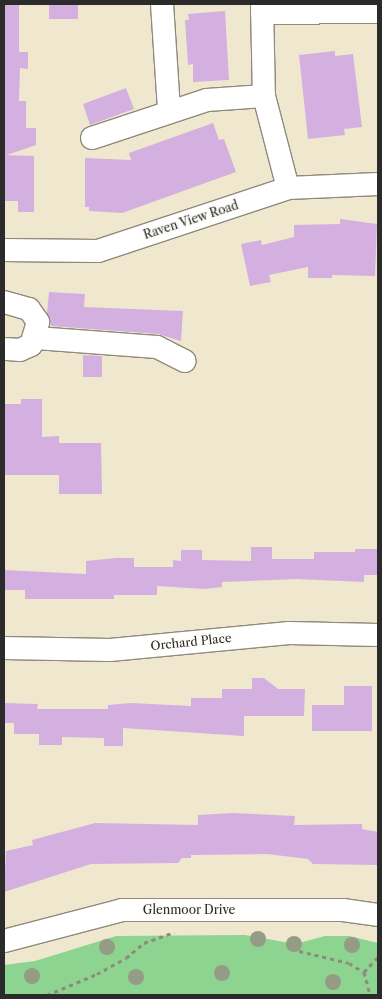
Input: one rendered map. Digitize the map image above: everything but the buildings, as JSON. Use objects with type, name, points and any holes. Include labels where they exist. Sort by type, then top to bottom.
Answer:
[{"type":"street","points":[[162,4],[169,110]]},
{"type":"street","points":[[288,188],[264,96],[262,8],[378,12]]},
{"type":"street","points":[[92,138],[169,110],[206,100],[264,96]]},
{"type":"street","name":"Raven View Road","points":[[4,250],[98,251],[288,188],[378,184]]},
{"type":"street","points":[[4,302],[29,309],[38,322],[36,338],[31,345],[20,350],[4,350]]},
{"type":"street","points":[[36,338],[157,347],[185,361]]},
{"type":"street","name":"Orchard Place","points":[[4,648],[110,650],[290,633],[378,635]]},
{"type":"street","name":"Glenmoor Drive","points":[[4,941],[85,917],[122,910],[343,910],[378,915]]},
{"type":"path","points":[[47,995],[97,974],[126,958],[144,943],[177,931]]},
{"type":"path","points":[[293,938],[299,951],[348,962],[364,972],[370,995]]},
{"type":"path","points":[[364,972],[378,957]]},
{"type":"green space","points":[[245,935],[295,944],[325,936],[349,936],[378,943],[378,995],[4,995],[4,965],[35,961],[116,936]]}]
